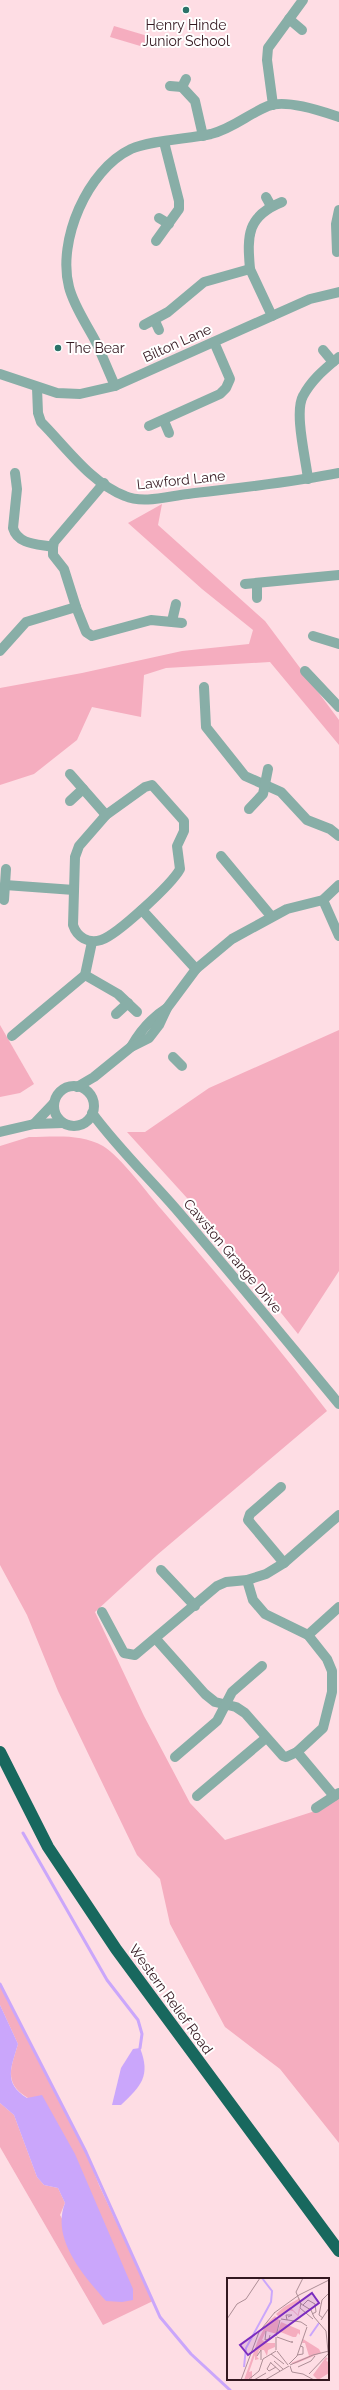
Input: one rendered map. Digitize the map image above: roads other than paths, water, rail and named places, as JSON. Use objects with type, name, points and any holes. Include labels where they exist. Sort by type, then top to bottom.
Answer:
[{"type":"highway","name":"Western Relief Road","points":[[0,1752],[48,1847],[116,1949],[339,2251]]},
{"type":"street","points":[[273,105],[267,60],[268,48],[303,0]]},
{"type":"street","points":[[289,19],[302,30]]},
{"type":"street","points":[[170,86],[184,83],[195,101],[203,136]]},
{"type":"street","points":[[115,386],[69,287],[67,258],[70,235],[90,188],[106,167],[131,149],[203,136],[234,126],[273,105],[290,105],[339,117]]},
{"type":"street","points":[[156,242],[179,209],[179,201],[164,142]]},
{"type":"street","points":[[266,197],[271,206]]},
{"type":"street","points":[[272,316],[250,269],[249,254],[252,224],[257,216],[271,206],[282,202]]},
{"type":"street","points":[[337,252],[339,210]]},
{"type":"street","points":[[159,218],[169,224]]},
{"type":"street","points":[[144,325],[155,321],[204,282],[250,269]]},
{"type":"street","name":"Bilton Lane","points":[[0,374],[56,393],[80,394],[115,386],[310,299],[339,292]]},
{"type":"street","points":[[155,321],[159,330]]},
{"type":"street","points":[[149,426],[164,421],[220,394],[226,388],[230,379],[214,342]]},
{"type":"street","points":[[308,479],[300,414],[302,397],[316,377],[336,359],[323,350]]},
{"type":"street","name":"Lawford Lane","points":[[38,388],[38,413],[41,422],[90,473],[114,492],[134,499],[308,479],[339,473]]},
{"type":"street","points":[[164,421],[169,433]]},
{"type":"street","points":[[15,473],[16,489],[13,528],[15,534],[28,542],[53,547]]},
{"type":"street","points":[[104,483],[54,542],[53,547],[53,555],[64,569],[86,632],[92,636],[151,620],[177,622],[176,604]]},
{"type":"street","points":[[245,584],[339,575]]},
{"type":"street","points":[[257,583],[257,598]]},
{"type":"street","points":[[0,651],[26,622],[76,607]]},
{"type":"street","points":[[313,636],[339,644]]},
{"type":"street","points":[[305,671],[339,707]]},
{"type":"street","points":[[204,688],[206,727],[244,776],[264,786],[281,792],[307,820],[330,829],[339,836]]},
{"type":"street","points":[[249,809],[259,799],[268,769]]},
{"type":"street","points":[[70,774],[106,815]]},
{"type":"street","points":[[152,785],[184,821],[184,831],[177,846],[180,869],[142,910],[102,940],[92,942],[76,933],[73,924],[74,890],[75,857],[79,846],[106,815],[145,788],[152,785]]},
{"type":"street","points":[[70,801],[83,789]]},
{"type":"street","points":[[221,856],[271,916]]},
{"type":"street","points":[[4,900],[6,869]]},
{"type":"street","points":[[6,885],[74,890]]},
{"type":"street","points":[[77,1087],[94,1077],[131,1047],[138,1034],[154,1016],[167,1008],[196,969],[232,939],[271,916],[306,903],[323,900],[339,885]]},
{"type":"street","points":[[323,900],[339,936]]},
{"type":"street","points":[[142,910],[196,969]]},
{"type":"street","points":[[12,1036],[85,976],[92,942]]},
{"type":"street","points":[[85,976],[118,994],[137,1012]]},
{"type":"street","points":[[116,1014],[128,1003]]},
{"type":"street","points":[[173,1057],[182,1066]]},
{"type":"street","points":[[91,1096],[94,1077]]},
{"type":"street","points":[[0,1132],[34,1124],[63,1123],[74,1126],[80,1125],[85,1123],[92,1114],[93,1102],[91,1096],[83,1088],[70,1086],[59,1092],[54,1103],[34,1124]]},
{"type":"street","points":[[54,1103],[55,1114],[63,1123]]},
{"type":"street","name":"Cawston Grange Drive","points":[[92,1114],[102,1129],[118,1143],[176,1210],[339,1404]]},
{"type":"street","points":[[80,1125],[102,1129]]},
{"type":"street","points":[[281,1487],[250,1514],[248,1520],[284,1563]]},
{"type":"street","points":[[102,1612],[124,1653],[135,1655],[156,1639],[217,1586],[226,1582],[247,1580],[266,1574],[284,1563],[339,1515]]},
{"type":"street","points":[[161,1570],[195,1606]]},
{"type":"street","points":[[156,1639],[205,1694],[215,1702],[236,1707],[245,1713],[266,1738],[286,1758],[297,1752],[323,1728],[335,1692],[332,1671],[327,1659],[308,1635],[265,1614],[253,1600],[247,1580]]},
{"type":"street","points":[[308,1635],[339,1607]]},
{"type":"street","points":[[175,1757],[217,1721],[232,1692],[262,1666]]},
{"type":"street","points":[[197,1796],[266,1738]]},
{"type":"street","points":[[297,1752],[336,1794],[316,1808]]},
{"type":"waterway","points":[[23,1833],[107,1980],[138,2020],[142,2034],[140,2048]]},
{"type":"waterway","points":[[0,1984],[86,2152],[160,2317],[191,2354],[230,2390]]},
{"type":"place","name":"Henry Hinde Junior School","points":[[186,10]]},
{"type":"place","name":"The Bear","points":[[58,348]]}]
